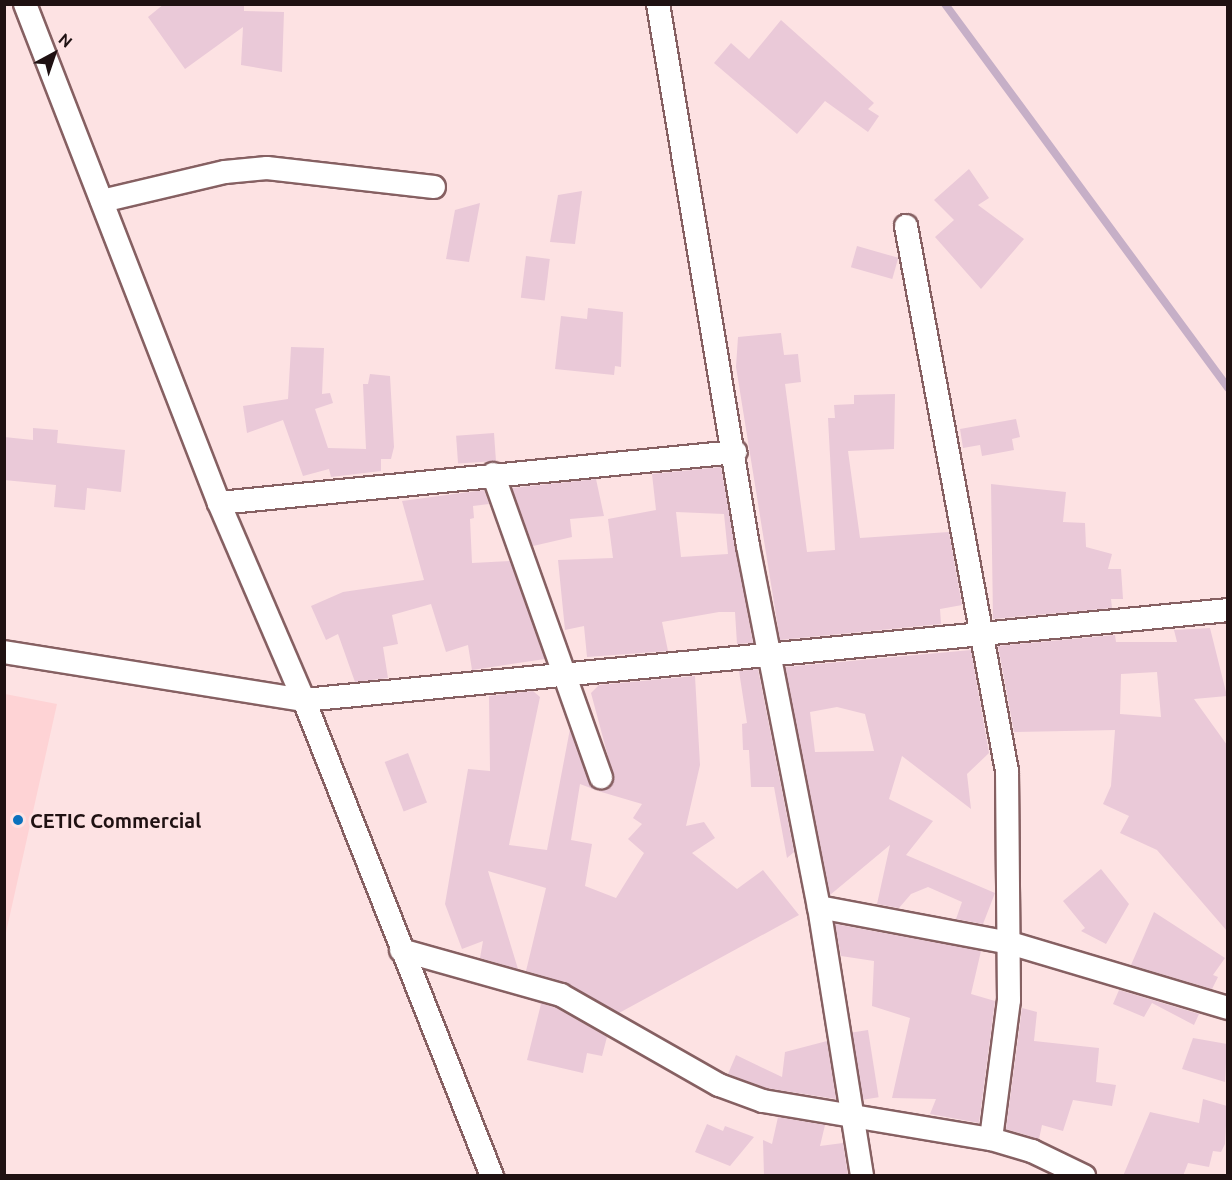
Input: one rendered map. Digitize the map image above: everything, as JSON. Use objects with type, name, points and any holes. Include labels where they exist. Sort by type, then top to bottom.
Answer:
[{"type":"street","points":[[25,4],[219,503],[304,700],[400,950],[492,1176]]},
{"type":"street","points":[[658,4],[735,452],[748,546],[774,658],[855,1115],[862,1176]]},
{"type":"street","points":[[102,201],[225,172],[267,168],[434,187]]},
{"type":"street","points":[[906,226],[984,637],[1007,771],[1009,1000],[991,1139]]},
{"type":"street","points":[[219,503],[493,474],[735,452]]},
{"type":"street","points":[[493,474],[601,777]]},
{"type":"street","points":[[4,652],[304,700],[774,658],[1227,610]]},
{"type":"street","points":[[819,907],[1010,943],[1227,1008]]},
{"type":"street","points":[[400,950],[561,995],[741,1094],[786,1107],[855,1115],[991,1139],[1032,1151],[1084,1176]]},
{"type":"shaded area","name":"CETIC Commercial","points":[[4,694],[57,704],[5,937]]},
{"type":"building","points":[[164,4],[244,4],[244,11],[284,12],[282,72],[241,65],[243,27],[185,69],[148,17]]},
{"type":"building","points":[[781,20],[874,103],[868,109],[879,116],[868,132],[825,101],[797,134],[714,63],[731,43],[749,59]]},
{"type":"building","points":[[969,169],[989,198],[978,205],[1024,239],[981,289],[935,237],[954,220],[934,200]]},
{"type":"building","points":[[582,191],[575,244],[550,242],[558,195]]},
{"type":"building","points":[[480,203],[469,262],[446,259],[455,210]]},
{"type":"building","points":[[857,246],[898,258],[892,279],[851,267]]},
{"type":"building","points":[[526,256],[550,259],[545,301],[521,298]]},
{"type":"building","points":[[588,308],[623,312],[621,367],[615,366],[614,375],[555,369],[561,316],[587,319]]},
{"type":"building","points":[[781,333],[784,355],[798,354],[801,382],[785,384],[807,552],[835,550],[828,418],[835,418],[834,405],[854,404],[854,395],[895,394],[894,449],[848,451],[860,538],[949,532],[962,605],[940,609],[941,624],[780,640],[736,367],[738,337]]},
{"type":"building","points":[[291,347],[324,348],[322,394],[330,393],[333,403],[315,409],[328,448],[366,449],[363,384],[368,384],[370,374],[390,376],[394,447],[391,459],[381,459],[381,471],[331,477],[329,469],[303,476],[283,420],[247,433],[243,406],[288,399]]},
{"type":"building","points":[[1016,419],[1020,437],[1012,439],[1014,450],[982,456],[980,445],[963,448],[960,429]]},
{"type":"building","points":[[33,428],[58,430],[57,443],[125,450],[121,492],[87,488],[85,510],[54,507],[56,485],[4,480],[4,437],[33,440]]},
{"type":"building","points":[[494,433],[496,461],[458,464],[456,436]]},
{"type":"building","points":[[721,467],[753,643],[737,644],[735,612],[719,612],[662,622],[668,651],[587,657],[584,626],[565,630],[558,560],[613,558],[608,519],[656,510],[652,474]],"holes":[[[676,512],[724,514],[728,554],[681,557]]]},
{"type":"building","points":[[596,479],[604,516],[570,519],[572,537],[533,546],[512,488]]},
{"type":"building","points":[[991,484],[1066,492],[1063,522],[1085,523],[1086,547],[1112,554],[1108,569],[1121,569],[1123,599],[1111,599],[1112,608],[993,619]]},
{"type":"building","points":[[484,490],[489,504],[473,506],[474,518],[470,519],[472,563],[510,561],[545,659],[472,670],[468,645],[446,652],[431,604],[392,615],[398,644],[383,647],[388,678],[355,682],[338,634],[326,640],[311,606],[343,592],[424,580],[402,501]]},
{"type":"building","points":[[1210,628],[1227,696],[1194,699],[1227,745],[1227,931],[1157,850],[1120,833],[1129,816],[1103,804],[1111,786],[1115,730],[1014,732],[998,646],[1115,635],[1116,642],[1177,642],[1174,630]],"holes":[[[1157,672],[1161,717],[1120,714],[1121,674]]]},
{"type":"building","points":[[971,650],[989,753],[967,774],[971,809],[902,756],[889,799],[933,821],[906,855],[995,893],[983,924],[956,919],[962,902],[928,887],[911,894],[899,908],[877,904],[890,845],[830,895],[785,667]],"holes":[[[837,707],[865,714],[874,751],[815,752],[810,712]]]},
{"type":"building","points":[[758,669],[794,852],[787,858],[774,787],[751,787],[749,750],[743,750],[742,724],[747,723],[739,671]]},
{"type":"building","points":[[695,676],[700,765],[686,826],[704,822],[715,838],[692,853],[737,889],[763,870],[799,915],[619,1013],[567,983],[526,971],[546,888],[488,871],[518,969],[480,958],[483,941],[462,949],[445,904],[468,769],[490,771],[489,696],[533,691],[540,697],[509,845],[547,850],[570,729],[596,790],[580,784],[571,840],[592,844],[585,886],[616,898],[644,853],[628,839],[642,824],[633,818],[642,804],[598,791],[614,779],[591,693],[599,685]]},
{"type":"building","points":[[408,753],[427,802],[404,811],[385,762]]},
{"type":"building","points":[[1101,869],[1129,904],[1106,944],[1081,931],[1085,928],[1063,901]]},
{"type":"building","points":[[1154,912],[1225,958],[1213,975],[1218,977],[1212,989],[1131,965]]},
{"type":"building","points":[[835,924],[981,951],[971,994],[995,1001],[979,1123],[930,1114],[936,1099],[892,1098],[910,1018],[872,1006],[874,961],[841,956]]},
{"type":"building","points":[[1119,990],[1199,1014],[1194,1025],[1152,1003],[1144,1017],[1113,1004]]},
{"type":"building","points":[[531,1000],[556,1008],[607,1037],[602,1056],[587,1053],[583,1073],[527,1060],[541,1004]]},
{"type":"building","points":[[1022,1008],[1037,1012],[1034,1041],[1099,1048],[1096,1082],[1116,1085],[1112,1106],[1073,1100],[1063,1131],[1042,1125],[1039,1139],[1006,1129]]},
{"type":"building","points":[[868,1030],[879,1097],[863,1100],[852,1033]]},
{"type":"building","points":[[1193,1038],[1227,1044],[1225,1082],[1182,1069]]},
{"type":"building","points":[[827,1041],[836,1099],[766,1088],[728,1074],[736,1055],[782,1077],[785,1052]]},
{"type":"building","points":[[1203,1099],[1227,1106],[1225,1144],[1221,1152],[1213,1151],[1209,1167],[1188,1163],[1183,1176],[1123,1176],[1150,1112],[1199,1123]]},
{"type":"building","points":[[778,1117],[825,1125],[820,1146],[843,1143],[848,1176],[764,1176],[763,1140],[772,1144]]},
{"type":"building","points":[[707,1124],[723,1131],[725,1126],[754,1137],[730,1166],[695,1152]]},
{"type":"waterway","points":[[945,4],[1228,388]]},
{"type":"place","name":"CETIC Commercial","points":[[18,820]]}]
